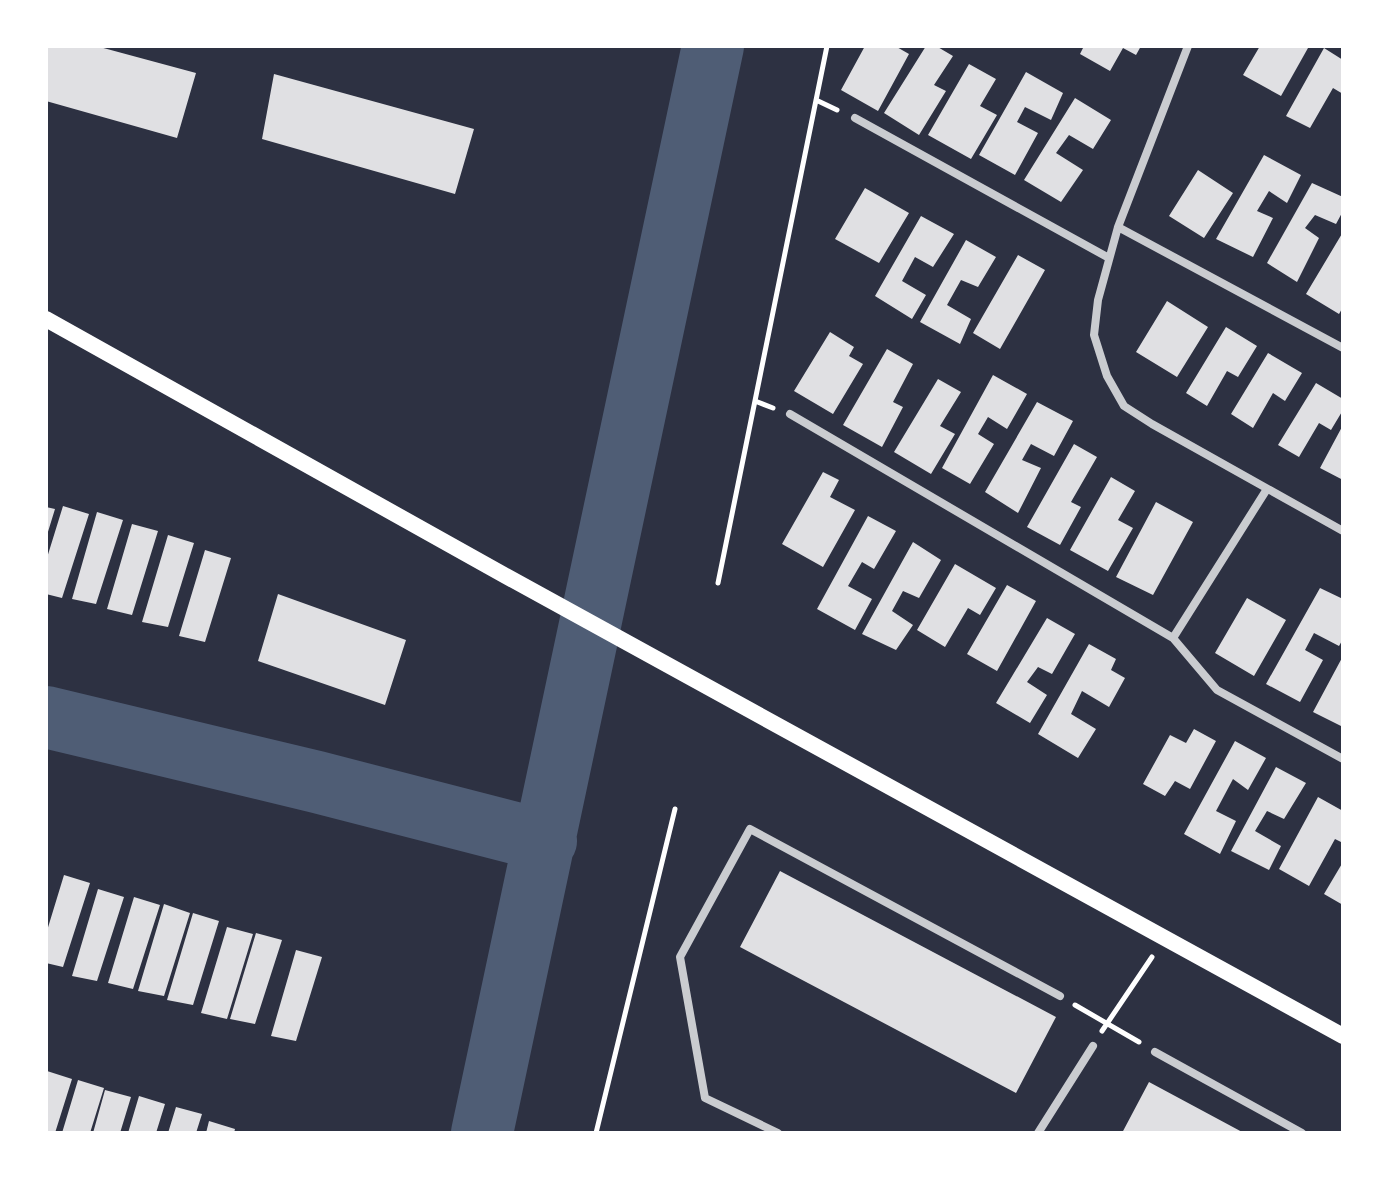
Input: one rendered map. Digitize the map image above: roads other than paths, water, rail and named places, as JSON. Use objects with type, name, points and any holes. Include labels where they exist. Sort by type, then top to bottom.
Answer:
[{"type":"main road","points":[[46,319],[504,575],[1343,1036]]},
{"type":"street","points":[[1188,46],[1118,227],[1098,300],[1094,335],[1107,376],[1124,406],[1343,531]]},
{"type":"street","points":[[855,118],[1109,258]]},
{"type":"street","points":[[1118,227],[1343,348]]},
{"type":"street","points":[[790,414],[1173,638],[1217,690],[1343,759]]},
{"type":"street","points":[[1173,638],[1267,489]]},
{"type":"street","points":[[778,1133],[705,1098],[680,957],[750,829],[1060,996]]},
{"type":"street","points":[[1038,1133],[1093,1046]]},
{"type":"street","points":[[1155,1052],[1302,1133]]},
{"type":"waterway","points":[[482,1133],[713,46]]},
{"type":"waterway","points":[[46,717],[546,841]]}]
